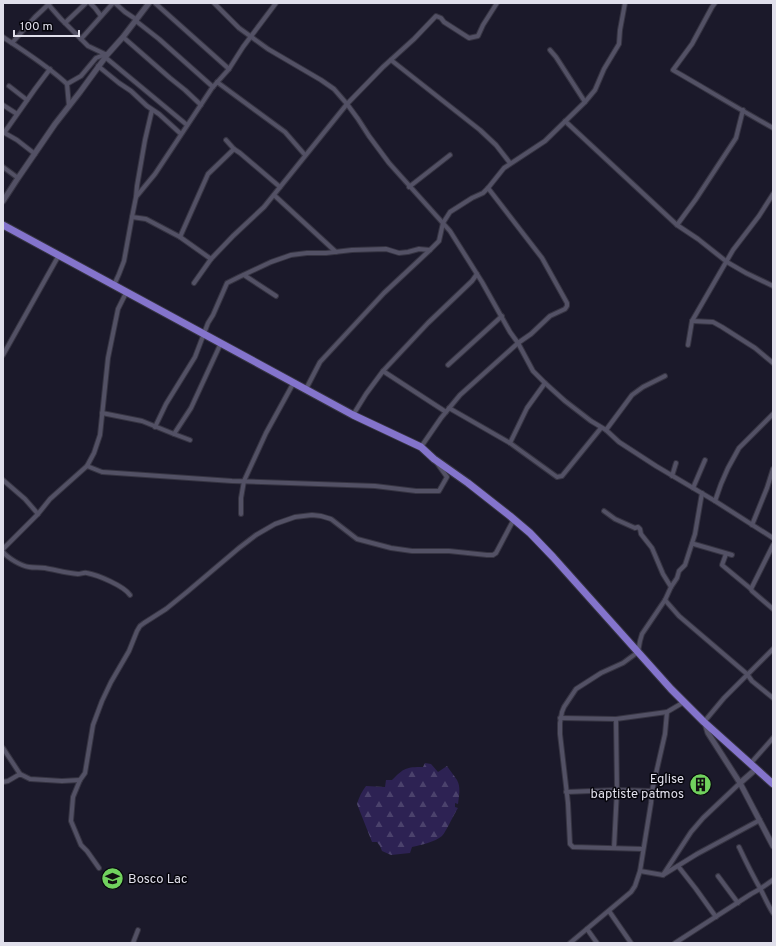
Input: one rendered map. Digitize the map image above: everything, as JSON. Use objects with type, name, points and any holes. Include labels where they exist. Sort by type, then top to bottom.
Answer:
[{"type":"highway","points":[[3,225],[354,415],[421,447],[434,459],[468,483],[530,533],[671,689],[704,722],[773,784]]},
{"type":"street","points":[[65,23],[86,3]]},
{"type":"street","points":[[90,3],[100,16]]},
{"type":"street","points":[[81,39],[100,16],[114,3],[159,39],[213,87]]},
{"type":"street","points":[[3,201],[48,133],[106,55],[123,37],[149,3]]},
{"type":"street","points":[[155,3],[229,69]]},
{"type":"street","points":[[214,3],[239,28],[251,37],[334,89],[358,119],[379,151],[409,187],[450,231],[502,316],[510,332],[518,342],[533,370],[545,383],[565,401],[601,428],[606,430],[619,442],[773,538]]},
{"type":"street","points":[[136,197],[155,174],[213,87],[229,69],[276,3]]},
{"type":"street","points":[[194,283],[211,259],[233,236],[264,208],[347,104],[436,16],[469,38],[478,36],[497,3]]},
{"type":"street","points":[[306,389],[320,362],[384,292],[439,241],[443,223],[450,212],[481,194],[510,163],[545,141],[597,87],[604,69],[619,44],[625,3]]},
{"type":"street","points":[[708,3],[714,5],[692,44],[673,70],[760,121],[772,126]]},
{"type":"street","points":[[12,43],[48,4],[88,46],[106,55],[187,125]]},
{"type":"street","points":[[3,37],[50,69],[67,84],[69,106]]},
{"type":"street","points":[[123,37],[201,105]]},
{"type":"street","points":[[550,50],[584,102]]},
{"type":"street","points":[[67,84],[81,76],[96,58],[106,55]]},
{"type":"street","points":[[391,60],[480,130],[496,145],[510,163]]},
{"type":"street","points":[[98,66],[119,84],[131,91],[152,110],[160,114],[181,134]]},
{"type":"street","points":[[35,154],[17,140],[4,133],[50,69]]},
{"type":"street","points":[[217,82],[285,132],[305,155]]},
{"type":"street","points":[[9,86],[27,100]]},
{"type":"street","points":[[3,105],[17,114]]},
{"type":"street","points":[[114,285],[124,261],[152,110]]},
{"type":"street","points":[[677,225],[736,138],[743,110]]},
{"type":"street","points":[[565,121],[677,225],[727,262],[773,286]]},
{"type":"street","points":[[226,140],[234,149],[280,187]]},
{"type":"street","points":[[180,237],[208,174],[234,149]]},
{"type":"street","points":[[409,187],[450,155]]},
{"type":"street","points":[[3,167],[18,178]]},
{"type":"street","points":[[421,447],[460,395],[518,342],[531,334],[550,316],[565,309],[567,306],[567,302],[542,258],[488,188]]},
{"type":"street","points":[[3,190],[8,193]]},
{"type":"street","points":[[688,345],[692,321],[733,250],[771,201],[773,194]]},
{"type":"street","points":[[274,195],[336,252]]},
{"type":"street","points":[[132,217],[146,220],[180,237],[211,259]]},
{"type":"street","points":[[155,427],[166,404],[195,357],[204,334],[228,284],[244,274],[272,262],[307,253],[386,249],[399,253],[430,250]]},
{"type":"street","points":[[3,355],[59,255]]},
{"type":"street","points":[[244,274],[276,296]]},
{"type":"street","points":[[354,415],[366,394],[383,370],[428,323],[472,281],[477,274]]},
{"type":"street","points":[[3,549],[38,514],[50,499],[90,462],[100,435],[108,358],[118,309],[126,292]]},
{"type":"street","points":[[448,365],[502,316]]},
{"type":"street","points":[[692,321],[713,322],[755,348],[773,363]]},
{"type":"street","points":[[174,434],[191,408],[221,343]]},
{"type":"street","points":[[383,370],[446,412]]},
{"type":"street","points":[[606,430],[632,394],[665,376]]},
{"type":"street","points":[[241,514],[241,498],[244,481],[266,433],[294,382]]},
{"type":"street","points":[[510,443],[528,408],[545,383]]},
{"type":"street","points":[[449,408],[510,443],[557,477],[562,476],[601,428]]},
{"type":"street","points":[[102,413],[142,421],[190,440]]},
{"type":"street","points":[[715,501],[720,484],[739,448],[773,414]]},
{"type":"street","points":[[87,466],[102,472],[244,481],[376,486],[439,492],[447,477],[434,459]]},
{"type":"street","points":[[693,488],[705,460]]},
{"type":"street","points":[[672,476],[676,463]]},
{"type":"street","points":[[752,525],[773,469]]},
{"type":"street","points":[[3,480],[25,498],[38,514]]},
{"type":"street","points":[[644,849],[571,846],[560,734],[560,718],[564,707],[576,689],[595,676],[623,663],[638,652],[642,634],[665,600],[677,578],[679,571],[685,565],[695,534],[702,493]]},
{"type":"street","points":[[604,511],[615,519],[640,529],[641,534],[652,548],[663,574],[671,587]]},
{"type":"street","points":[[99,868],[81,845],[71,822],[73,797],[86,767],[93,725],[102,701],[110,682],[129,651],[140,626],[182,597],[218,565],[256,535],[275,524],[295,517],[312,515],[331,519],[358,539],[391,548],[412,551],[450,551],[493,555],[496,553],[514,519]]},
{"type":"street","points":[[692,544],[732,555]]},
{"type":"street","points":[[751,589],[773,545]]},
{"type":"street","points":[[3,552],[7,557],[28,567],[44,568],[66,573],[81,574],[86,572],[115,583],[127,591],[130,596]]},
{"type":"street","points":[[726,554],[722,565],[773,609]]},
{"type":"street","points":[[665,600],[679,616],[773,698]]},
{"type":"street","points":[[773,649],[724,698],[704,722],[708,733],[740,783],[773,846]]},
{"type":"street","points":[[560,718],[616,719],[667,712],[684,702]]},
{"type":"street","points":[[570,943],[631,892],[635,886],[640,871],[652,791],[665,734],[667,712]]},
{"type":"street","points":[[614,848],[617,790],[616,719]]},
{"type":"street","points":[[750,764],[773,738]]},
{"type":"street","points":[[3,748],[20,774],[30,779],[62,781],[80,780]]},
{"type":"street","points":[[663,875],[691,832],[707,814],[756,769]]},
{"type":"street","points":[[3,782],[8,781],[20,774]]},
{"type":"street","points":[[566,792],[617,790],[652,791]]},
{"type":"street","points":[[640,871],[663,875],[697,854],[760,820]]},
{"type":"street","points":[[739,847],[768,906],[773,912]]},
{"type":"street","points":[[678,866],[716,917]]},
{"type":"street","points":[[718,876],[738,903]]},
{"type":"street","points":[[675,943],[773,880]]},
{"type":"street","points":[[609,911],[631,943]]},
{"type":"street","points":[[587,929],[597,943]]},
{"type":"street","points":[[133,943],[138,930]]},
{"type":"green space","points":[[425,763],[431,764],[438,772],[447,766],[457,780],[459,786],[458,804],[455,803],[455,807],[458,808],[442,836],[428,843],[412,847],[410,853],[391,855],[382,851],[377,842],[372,842],[357,804],[366,786],[385,787],[386,780],[392,780],[406,769],[423,767]]},
{"type":"place","name":"Eglise baptiste patmos","points":[[700,785]]},
{"type":"place","name":"Bosco Lac","points":[[112,878]]}]
